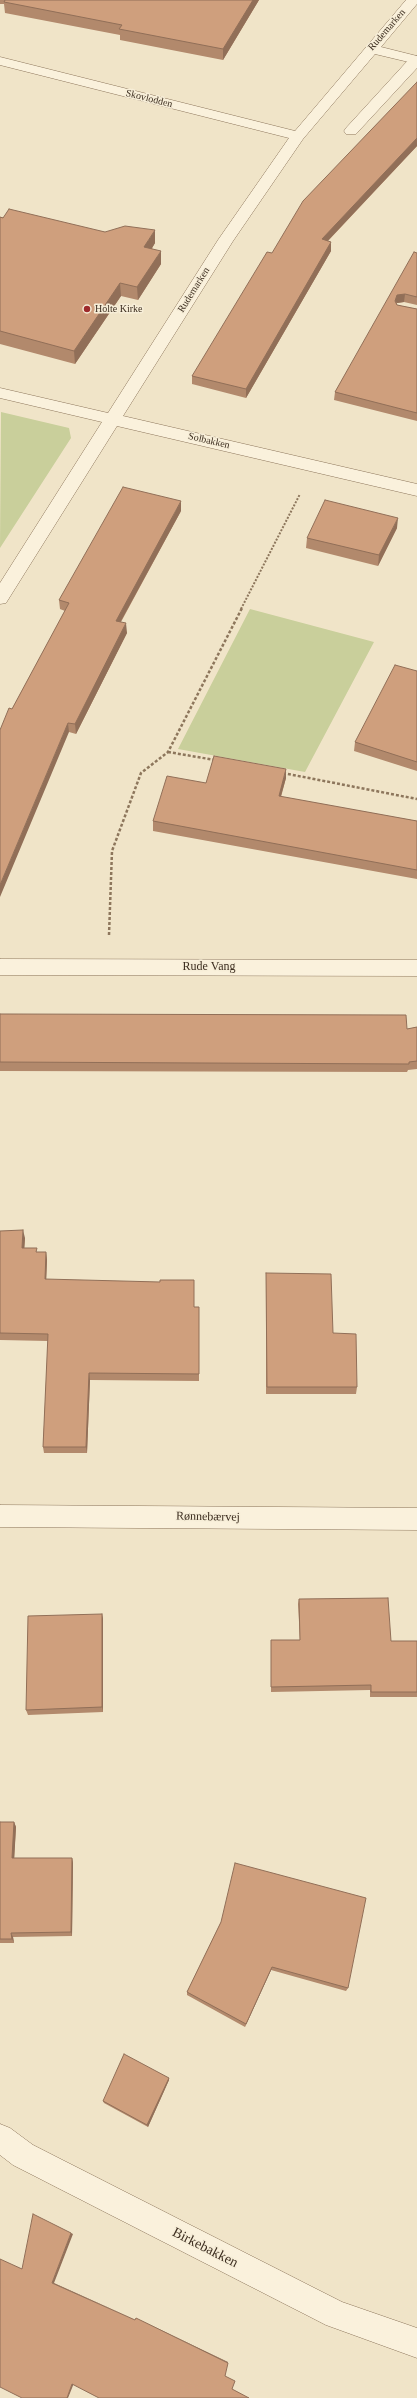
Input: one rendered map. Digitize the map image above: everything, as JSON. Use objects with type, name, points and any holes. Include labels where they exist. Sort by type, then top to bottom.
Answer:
[{"type":"street","name":"Rudemarken","points":[[0,598],[226,240],[298,136],[413,0]]},
{"type":"street","points":[[351,131],[416,60],[370,49]]},
{"type":"street","name":"Skovlodden","points":[[0,61],[298,136]]},
{"type":"street","name":"Solbakken","points":[[0,393],[113,418],[417,490]]},
{"type":"street","name":"Rude Vang","points":[[0,967],[417,968]]},
{"type":"street","name":"Rønnebærvej","points":[[0,1516],[417,1520]]},
{"type":"street","name":"Birkebakken","points":[[0,2138],[23,2155],[336,2315],[417,2344]]},
{"type":"path","points":[[108,967],[112,851],[141,773],[168,752],[314,466]]},
{"type":"path","points":[[168,752],[223,762]]},
{"type":"path","points":[[277,772],[417,799]]},
{"type":"green space","points":[[1,412],[69,428],[71,438],[0,548]]},
{"type":"green space","points":[[250,609],[374,642],[305,772],[178,749]]},
{"type":"building","points":[[5,0],[253,0],[223,49],[119,29],[122,25],[4,2]]},
{"type":"building","points":[[417,82],[417,138],[322,239],[331,242],[246,389],[192,376],[267,252],[272,253],[303,201]]},
{"type":"building","points":[[9,209],[105,232],[125,226],[155,230],[144,247],[161,251],[137,287],[120,283],[74,351],[0,331],[0,217],[3,218]]},
{"type":"building","points":[[414,252],[417,253],[417,297],[405,294],[397,295],[395,301],[397,305],[417,309],[417,413],[335,392]]},
{"type":"building","points":[[123,487],[181,501],[116,621],[126,623],[75,724],[68,723],[0,885],[0,730],[9,708],[12,709],[69,603],[59,600]]},
{"type":"building","points":[[325,500],[398,518],[379,555],[307,538]]},
{"type":"building","points":[[395,665],[417,671],[417,762],[355,742]]},
{"type":"building","points":[[214,756],[286,769],[279,796],[417,821],[417,870],[153,821],[167,776],[206,783]]},
{"type":"building","points":[[0,1014],[406,1015],[407,1029],[417,1027],[417,1061],[409,1062],[409,1064],[0,1062]]},
{"type":"building","points":[[23,1230],[22,1248],[37,1248],[36,1252],[46,1252],[45,1279],[160,1282],[160,1280],[194,1280],[194,1307],[199,1307],[199,1374],[89,1373],[86,1447],[43,1447],[48,1334],[0,1333],[0,1231]]},
{"type":"building","points":[[266,1273],[331,1274],[333,1333],[356,1334],[357,1387],[267,1387]]},
{"type":"building","points":[[388,1598],[391,1641],[417,1641],[417,1692],[371,1692],[371,1685],[271,1687],[271,1640],[300,1640],[299,1599]]},
{"type":"building","points":[[102,1614],[102,1707],[26,1710],[28,1616]]},
{"type":"building","points":[[0,1822],[14,1822],[12,1858],[72,1858],[71,1932],[11,1933],[12,1939],[0,1939]]},
{"type":"building","points":[[235,1863],[366,1898],[348,1988],[272,1967],[246,2024],[187,1992],[221,1922]]},
{"type":"building","points":[[124,2054],[169,2078],[147,2125],[103,2101]]},
{"type":"building","points":[[33,2214],[71,2233],[52,2283],[135,2320],[136,2318],[228,2363],[225,2376],[235,2381],[232,2389],[249,2398],[99,2398],[72,2384],[67,2398],[22,2398],[0,2387],[0,2259],[22,2269]]},
{"type":"place","name":"Holte Kirke","points":[[87,309]]}]
